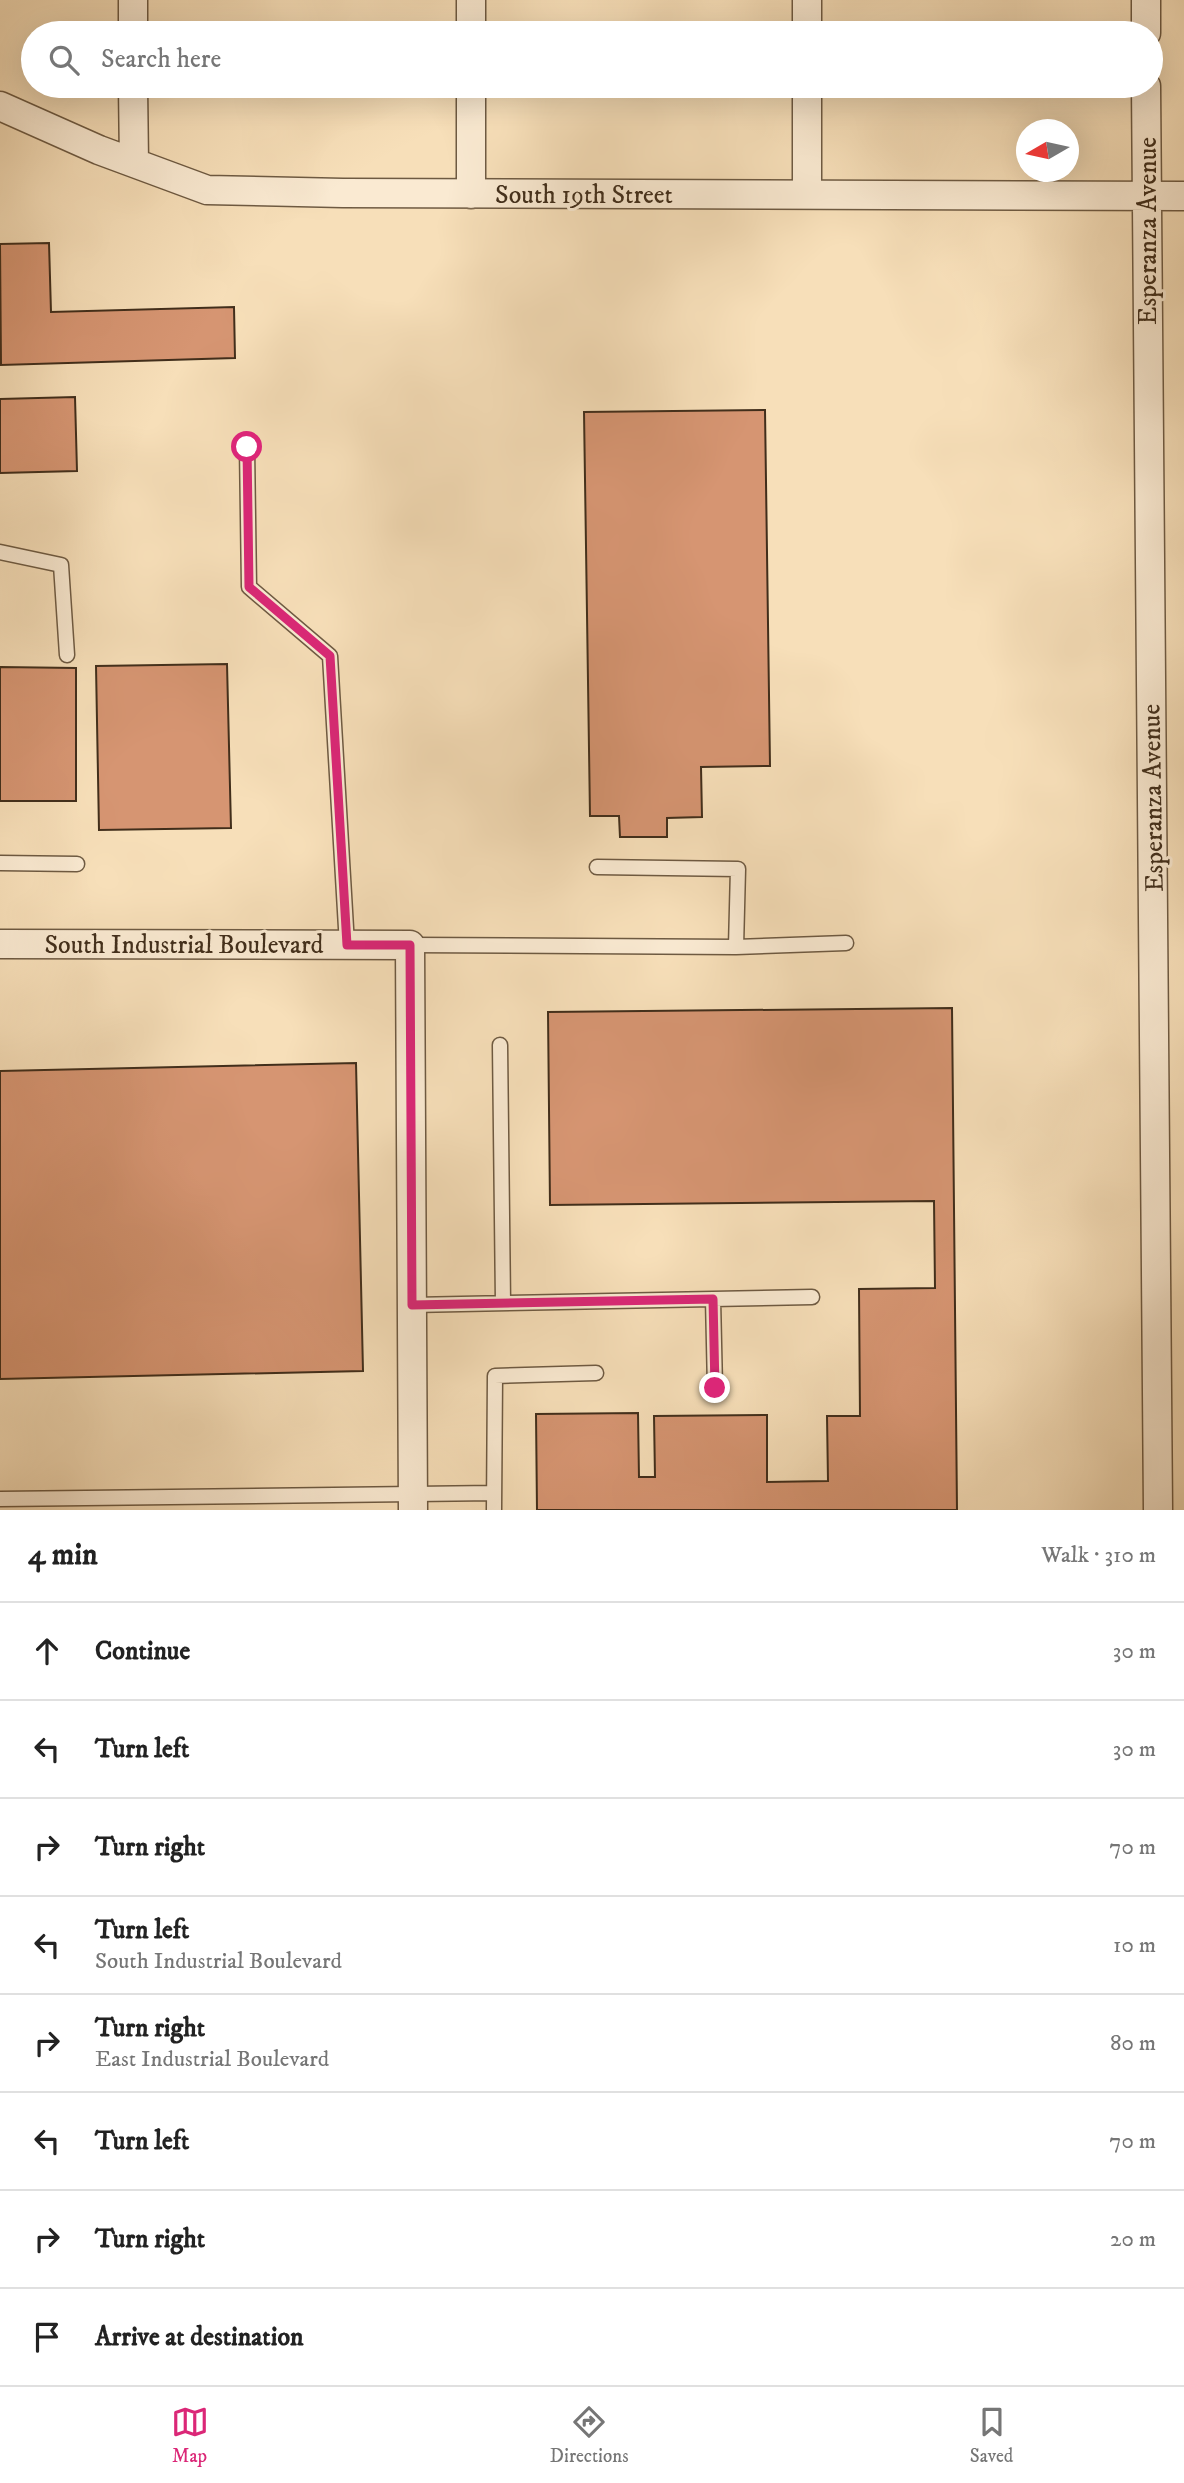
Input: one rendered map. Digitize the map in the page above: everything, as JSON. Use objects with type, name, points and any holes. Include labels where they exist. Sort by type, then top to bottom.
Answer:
[{"type":"street","points":[[133,0],[133,21]]},
{"type":"street","points":[[471,0],[471,21]]},
{"type":"street","points":[[807,0],[807,21]]},
{"type":"street","points":[[1146,0],[1146,21]]},
{"type":"street","points":[[134,98],[134,163]]},
{"type":"street","points":[[471,98],[471,194]]},
{"type":"street","points":[[807,98],[807,194]]},
{"type":"street","name":"Esperanza Avenue","points":[[1146,98],[1158,1510]]},
{"type":"street","name":"South 19th Street","points":[[0,106],[99,150],[207,190],[471,194],[1184,196]]},
{"type":"street","name":"South Industrial Boulevard","points":[[0,944],[410,945]]},
{"type":"street","points":[[410,945],[413,1502]]},
{"type":"lane","points":[[247,447],[249,587],[330,656],[347,945]]},
{"type":"lane","points":[[0,552],[61,565],[67,655]]},
{"type":"lane","points":[[0,863],[77,864]]},
{"type":"lane","points":[[597,867],[738,869],[736,947]]},
{"type":"lane","points":[[410,945],[736,947],[846,943]]},
{"type":"lane","points":[[500,1045],[503,1303]]},
{"type":"lane","points":[[412,1305],[812,1297]]},
{"type":"lane","points":[[713,1299],[715,1388]]},
{"type":"lane","points":[[494,1510],[495,1376],[596,1373]]},
{"type":"lane","points":[[0,1499],[413,1502],[494,1493]]},
{"type":"building","points":[[49,243],[51,312],[234,307],[235,358],[1,365],[0,244]]},
{"type":"building","points":[[75,397],[77,471],[0,473],[0,399]]},
{"type":"building","points":[[765,410],[770,766],[701,767],[702,817],[667,818],[667,837],[620,837],[619,816],[590,816],[584,412]]},
{"type":"building","points":[[227,664],[231,828],[99,830],[96,666]]},
{"type":"building","points":[[0,667],[76,668],[76,801],[0,801]]},
{"type":"building","points":[[952,1008],[957,1510],[537,1510],[536,1414],[638,1413],[639,1477],[655,1477],[654,1416],[767,1415],[767,1482],[828,1481],[827,1416],[860,1416],[859,1289],[935,1288],[934,1201],[550,1205],[548,1012]]},
{"type":"building","points":[[356,1063],[363,1371],[0,1379],[0,1071]]},
{"type":"route","points":[[247,447],[249,587],[330,656],[347,945],[410,945],[412,1305],[713,1299],[715,1388]]}]
